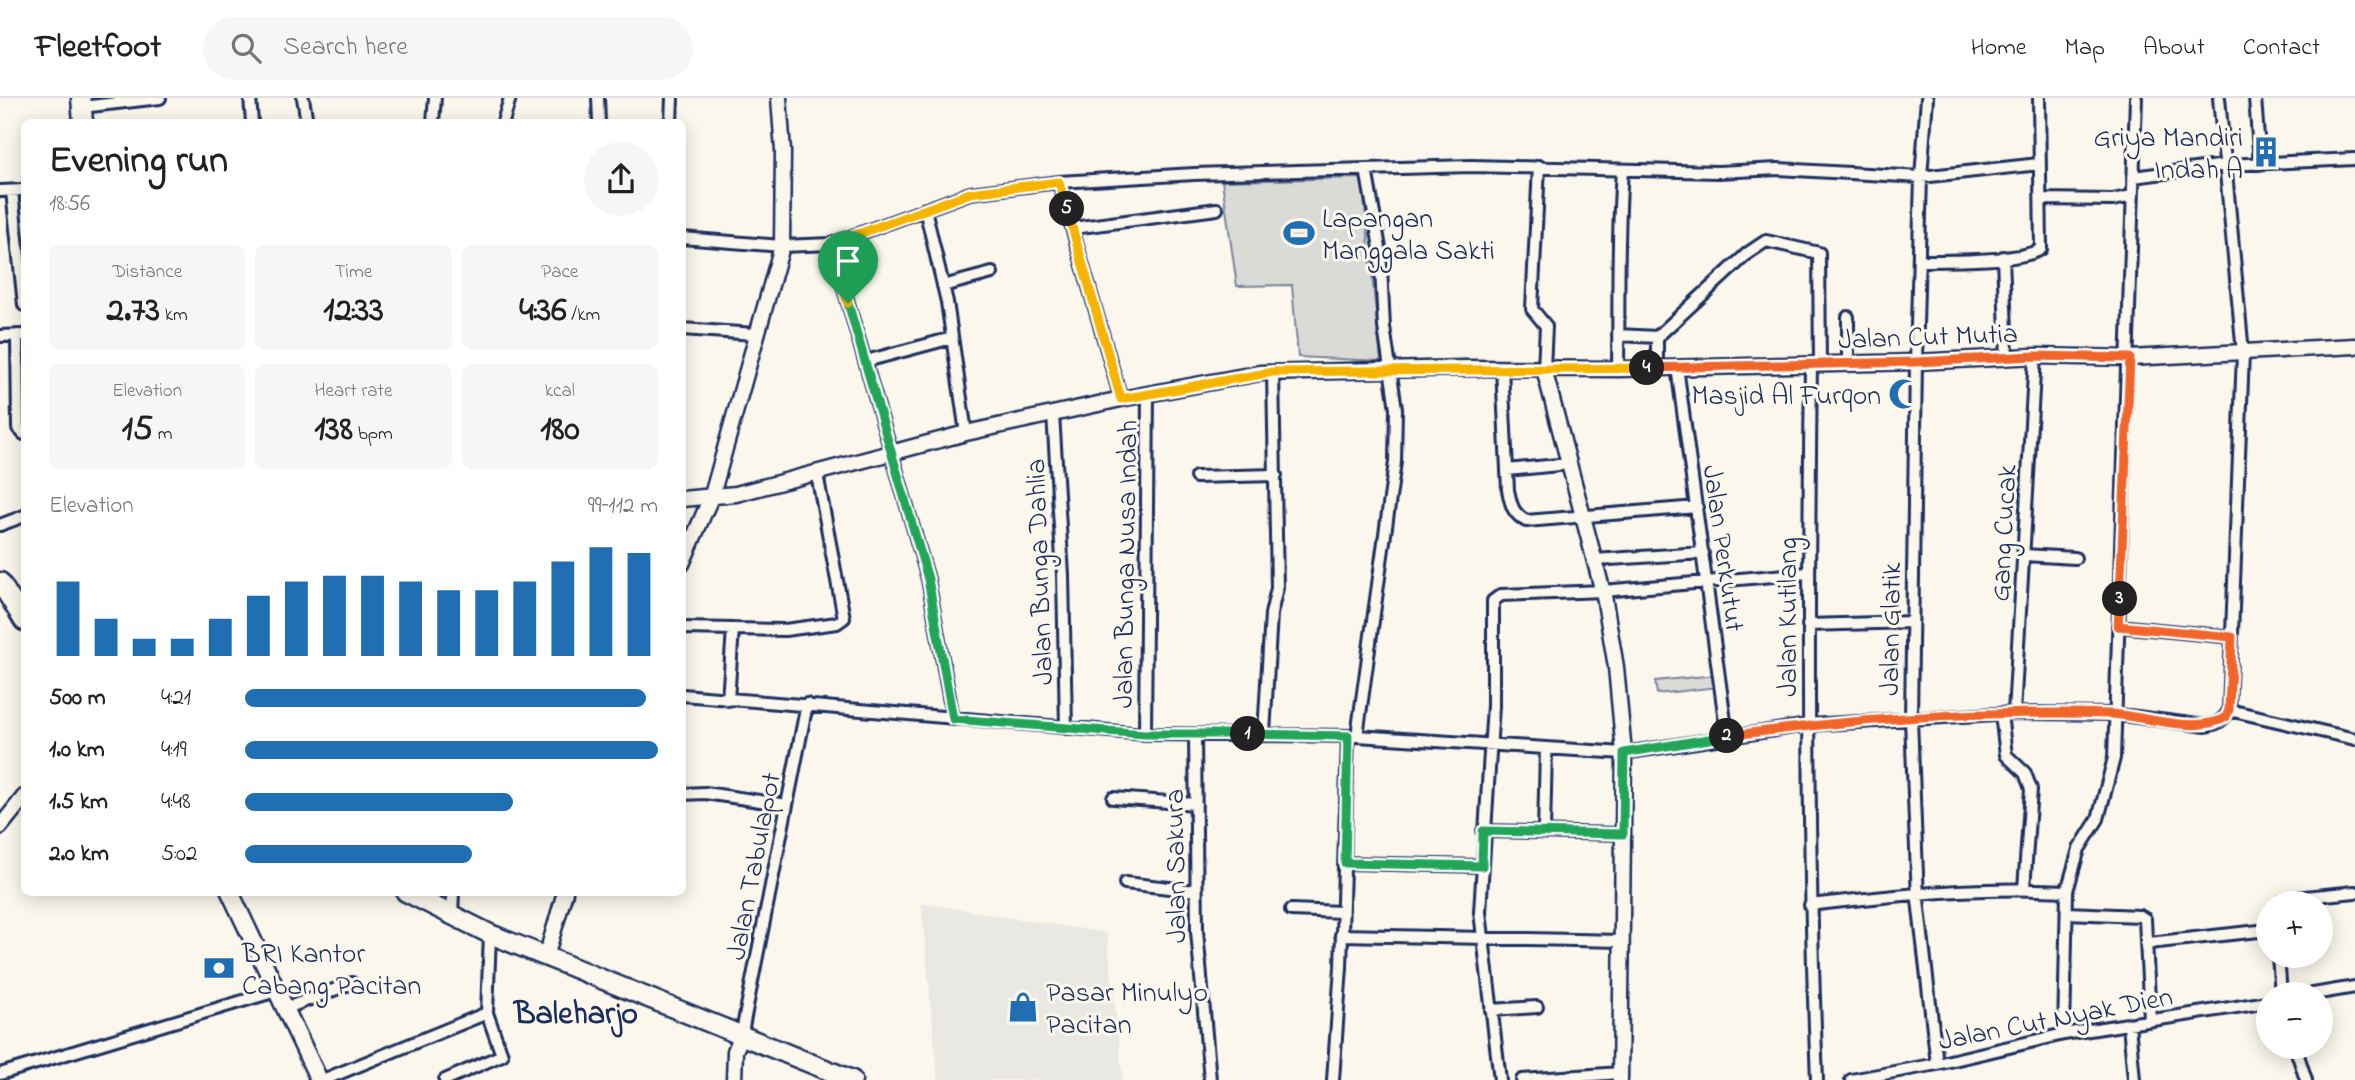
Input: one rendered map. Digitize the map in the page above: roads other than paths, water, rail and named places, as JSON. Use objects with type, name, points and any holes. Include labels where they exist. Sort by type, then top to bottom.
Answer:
[{"type":"main road","points":[[0,582],[21,616]]},
{"type":"main road","points":[[232,896],[284,1009],[321,1080]]},
{"type":"main road","points":[[414,896],[490,934],[852,1080]]},
{"type":"street","points":[[78,106],[160,98]]},
{"type":"street","points":[[250,98],[252,119]]},
{"type":"street","points":[[303,98],[306,119]]},
{"type":"street","points":[[433,119],[435,98]]},
{"type":"street","points":[[504,119],[510,98]]},
{"type":"street","points":[[598,98],[599,119]]},
{"type":"street","points":[[671,119],[672,98]]},
{"type":"street","points":[[686,555],[712,495],[755,334],[782,246],[783,151],[779,98]]},
{"type":"street","name":"Jalan Glatik","points":[[1927,98],[1921,177],[1916,362],[1911,719],[1918,893],[1937,1064]]},
{"type":"street","points":[[1919,261],[2003,257],[2041,249],[2039,98]]},
{"type":"street","points":[[2064,1034],[2067,891],[2079,849],[2098,819],[2109,786],[2114,758],[2130,358],[2136,98]]},
{"type":"street","points":[[686,695],[1145,734],[1352,736],[1624,753],[1808,725],[2014,713],[2115,714],[2206,726],[2226,717],[2229,710],[2243,353],[2219,98]]},
{"type":"street","points":[[2255,98],[2260,164]]},
{"type":"street","points":[[2133,177],[2226,165],[2355,159]]},
{"type":"street","points":[[686,238],[782,246],[831,244],[970,193],[1059,182],[1366,169],[1539,166],[1622,171],[1778,169],[1921,177],[2039,164]]},
{"type":"street","points":[[1522,1080],[1620,1076],[1624,753],[1616,667],[1603,591],[1544,369],[1546,326],[1532,309],[1539,166]]},
{"type":"street","points":[[1333,1080],[1352,736],[1395,462],[1396,409],[1389,370],[1380,248],[1366,169]]},
{"type":"street","points":[[1618,369],[1617,241],[1622,171]]},
{"type":"street","points":[[1059,182],[1121,399]]},
{"type":"street","points":[[6,191],[21,286]]},
{"type":"street","points":[[2041,199],[2113,200],[2133,196]]},
{"type":"street","points":[[925,209],[943,286],[966,433]]},
{"type":"street","points":[[1073,228],[1217,209]]},
{"type":"street","name":"Jalan Kutilang","points":[[1657,337],[1748,253],[1766,242],[1819,253],[1808,573],[1810,905],[1817,1080]]},
{"type":"street","points":[[831,244],[928,579],[953,719]]},
{"type":"street","points":[[2003,257],[2007,357]]},
{"type":"street","points":[[943,286],[992,273]]},
{"type":"street","points":[[1848,317],[1848,363]]},
{"type":"street","points":[[686,329],[755,334]]},
{"type":"street","points":[[0,337],[21,335],[18,428],[21,431]]},
{"type":"street","points":[[1618,335],[1657,337],[1657,367]]},
{"type":"street","points":[[866,361],[952,338]]},
{"type":"street","name":"Jalan Cut Mutia","points":[[686,498],[736,494],[966,433],[1121,399],[1273,372],[1618,369],[1916,362],[2035,356],[2130,358],[2355,346]]},
{"type":"street","name":"Gang Cucak","points":[[2014,713],[2035,356]]},
{"type":"street","name":"Jalan Perkutut","points":[[1677,367],[1727,736]]},
{"type":"street","points":[[1502,368],[1507,470],[1511,508],[1517,516],[1526,521],[1582,514],[1697,507]]},
{"type":"street","points":[[1264,734],[1271,614],[1277,588],[1273,372]]},
{"type":"street","name":"Jalan Bunga Nusa Indah","points":[[1145,734],[1148,394]]},
{"type":"street","name":"Jalan Bunga Dahlia","points":[[1053,414],[1063,575],[1066,728]]},
{"type":"street","points":[[1507,470],[1569,464]]},
{"type":"street","points":[[686,628],[785,630],[837,623],[844,618],[817,474]]},
{"type":"street","points":[[1196,477],[1276,475]]},
{"type":"street","points":[[0,525],[21,517]]},
{"type":"street","points":[[1594,560],[1703,553]]},
{"type":"street","points":[[2024,555],[2075,558]]},
{"type":"street","points":[[1500,1080],[1481,940],[1483,831],[1493,705],[1493,601],[1501,595],[1603,591],[1808,573]]},
{"type":"street","points":[[1808,625],[1912,622]]},
{"type":"street","points":[[2118,626],[2232,637]]},
{"type":"street","points":[[728,700],[733,629]]},
{"type":"street","name":"Jalan Tabulapot","points":[[741,1037],[807,704]]},
{"type":"street","points":[[2229,710],[2355,739]]},
{"type":"street","points":[[2001,714],[2006,755],[2025,773],[2031,789],[2024,889]]},
{"type":"street","name":"Jalan Sakura","points":[[1195,735],[1196,891],[1210,1080]]},
{"type":"street","points":[[1545,832],[1546,749]]},
{"type":"street","points":[[686,793],[697,792],[787,805]]},
{"type":"street","points":[[1112,799],[1196,804]]},
{"type":"street","points":[[0,827],[21,801]]},
{"type":"street","points":[[1483,831],[1623,834]]},
{"type":"street","points":[[1345,863],[1482,866]]},
{"type":"street","points":[[1125,883],[1196,891]]},
{"type":"street","points":[[1810,905],[1918,893],[2024,889],[2067,891]]},
{"type":"street","points":[[2333,894],[2355,892]]},
{"type":"street","points":[[452,916],[453,896]]},
{"type":"street","points":[[546,957],[564,896]]},
{"type":"street","points":[[1291,910],[1342,912]]},
{"type":"street","points":[[2067,913],[2140,916],[2147,925],[2150,1020]]},
{"type":"street","points":[[2149,943],[2256,931]]},
{"type":"street","points":[[445,1080],[502,1055],[487,1013],[490,934]]},
{"type":"street","points":[[1341,935],[1622,941]]},
{"type":"street","points":[[284,1009],[352,983]]},
{"type":"street","points":[[2333,991],[2355,987]]},
{"type":"street","points":[[0,1074],[276,991]]},
{"type":"street","name":"Jalan Cut Nyak Dien","points":[[1851,1080],[1910,1074],[1937,1064],[2064,1034],[2256,1004]]},
{"type":"street","points":[[1491,1010],[1537,1007]]},
{"type":"street","points":[[321,1080],[487,1013]]},
{"type":"street","points":[[2129,1024],[2134,1080]]},
{"type":"street","points":[[734,1080],[736,1051],[741,1037]]},
{"type":"street","points":[[2299,1059],[2306,1080]]},
{"type":"place","name":"Griya Mandiri Indah A","points":[[2266,152]]},
{"type":"place","name":"Lapangan Manggala Sakti","points":[[1299,233]]},
{"type":"place","name":"Masjid Al Furqon","points":[[1904,394]]},
{"type":"place","name":"BRI Kantor Cabang Pacitan","points":[[219,968]]},
{"type":"place","name":"Pasar Minulyo Pacitan","points":[[1023,1007]]},
{"type":"district","name":"Baleharjo","points":[[576,1012]]}]
